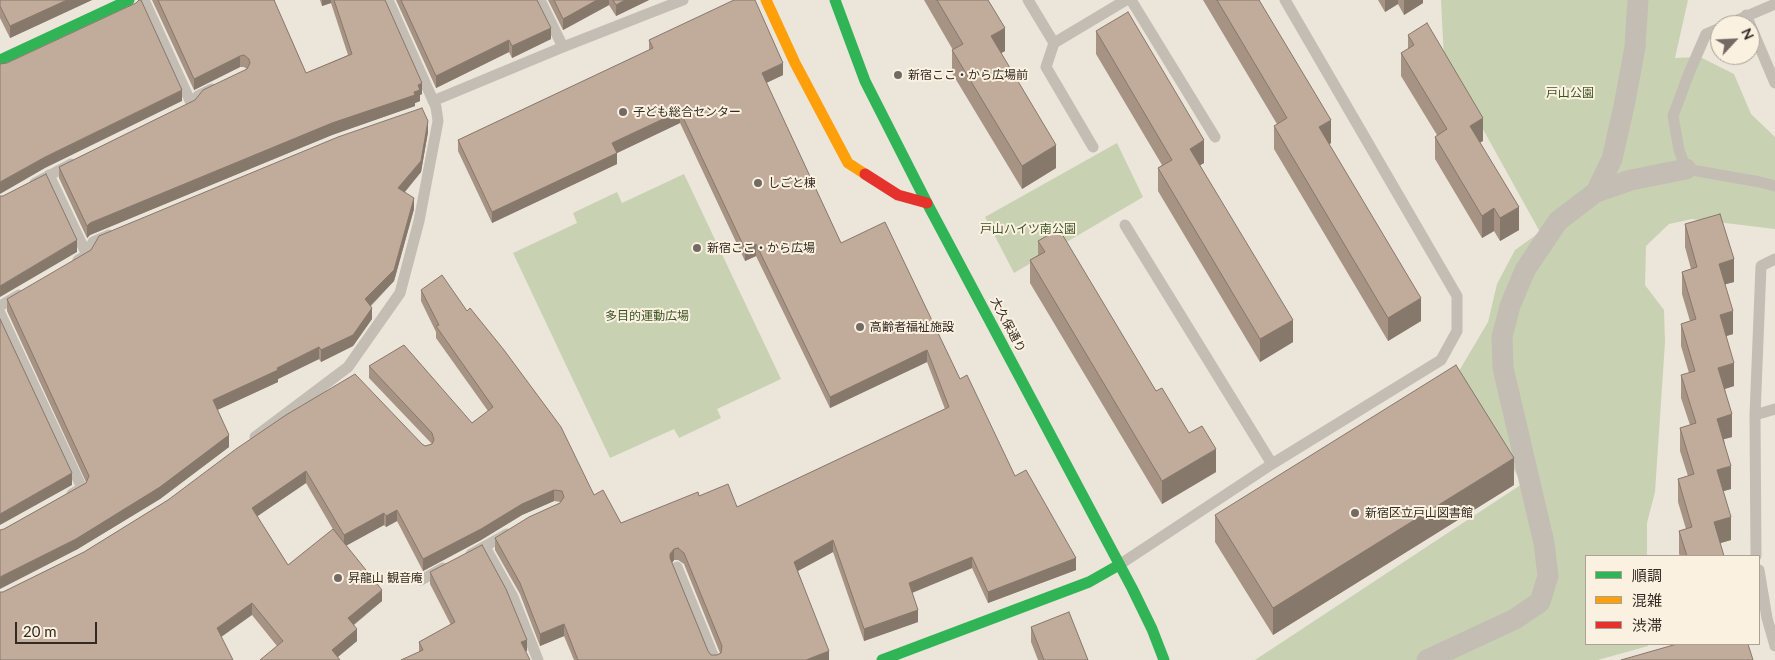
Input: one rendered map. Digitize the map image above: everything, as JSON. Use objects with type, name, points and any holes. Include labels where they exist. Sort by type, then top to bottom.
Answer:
[{"type":"main road","points":[[0,60],[129,0]]},
{"type":"main road","points":[[766,0],[795,63],[848,163],[898,195],[927,203]]},
{"type":"main road","name":"大久保通り","points":[[835,0],[865,81],[927,203],[1144,613],[1164,660]]},
{"type":"main road","points":[[882,660],[1089,582],[1119,565]]},
{"type":"street","points":[[1596,192],[1612,159],[1624,106],[1635,47],[1638,0]]},
{"type":"street","points":[[1427,660],[1515,619],[1540,602],[1548,576],[1544,543],[1503,368],[1502,337],[1510,306],[1525,270],[1558,221],[1596,192],[1631,180],[1686,169]]},
{"type":"lane","points":[[144,0],[188,107],[198,96],[225,83]]},
{"type":"lane","points":[[248,442],[351,370],[400,293],[419,221],[438,121],[388,0]]},
{"type":"lane","points":[[540,0],[563,47]]},
{"type":"lane","points":[[432,106],[563,47],[684,0]]},
{"type":"lane","points":[[1028,0],[1054,43]]},
{"type":"lane","points":[[1093,147],[1046,67],[1054,43],[1126,0]]},
{"type":"lane","points":[[1131,0],[1215,137]]},
{"type":"lane","points":[[1119,565],[1272,464],[1441,360],[1457,331],[1457,296],[1285,0]]},
{"type":"lane","points":[[1746,15],[1775,4]]},
{"type":"lane","points":[[1710,32],[1706,34],[1673,116],[1679,150],[1686,169],[1775,186]]},
{"type":"lane","points":[[1760,48],[1775,83]]},
{"type":"lane","points":[[24,188],[82,159]]},
{"type":"lane","points":[[49,175],[88,255]]},
{"type":"lane","points":[[1125,225],[1272,464]]},
{"type":"lane","points":[[72,264],[88,255],[93,242],[120,231]]},
{"type":"lane","points":[[1756,555],[1755,414],[1761,266],[1775,259]]},
{"type":"lane","points":[[0,306],[32,287]]},
{"type":"lane","points":[[0,313],[82,488],[66,497]]},
{"type":"lane","points":[[1755,414],[1775,409]]},
{"type":"lane","points":[[421,580],[485,547],[517,527]]},
{"type":"lane","points":[[485,547],[513,596],[538,660]]},
{"type":"lane","points":[[677,567],[715,660]]},
{"type":"lane","points":[[1760,576],[1767,618],[1775,646]]},
{"type":"green space","name":"戸山公園","points":[[1441,0],[1688,0],[1675,58],[1700,57],[1710,62],[1710,65],[1716,65],[1734,74],[1751,114],[1775,137],[1775,229],[1692,219],[1669,224],[1646,246],[1645,285],[1664,310],[1665,342],[1655,492],[1647,523],[1647,555],[1585,555],[1585,645],[1648,646],[1598,660],[1255,660],[1522,484],[1459,371],[1488,322],[1497,284],[1515,250],[1540,232],[1444,59]]},
{"type":"green space","name":"戸山ハイツ南公園","points":[[1117,143],[1143,197],[1014,273],[985,217]]},
{"type":"green space","name":"多目的運動広場","points":[[684,174],[781,379],[717,409],[721,418],[679,438],[674,429],[610,458],[513,253],[577,223],[573,213],[617,192],[622,203]]},
{"type":"building","points":[[0,0],[67,0],[10,26],[0,6]]},
{"type":"building","points":[[141,0],[182,90],[45,157],[0,182],[0,64],[7,63]]},
{"type":"building","points":[[158,0],[274,0],[306,73],[352,54],[334,0],[385,0],[422,83],[418,85],[420,90],[414,92],[415,95],[332,123],[90,223],[87,226],[59,167],[195,100],[203,90],[247,69],[250,63],[249,59],[244,55],[240,56],[194,79]]},
{"type":"building","points":[[401,0],[537,0],[551,28],[512,46],[509,40],[436,76]]},
{"type":"building","points":[[554,0],[597,0],[563,19]]},
{"type":"building","points":[[613,0],[625,0],[616,5]]},
{"type":"building","points":[[734,0],[755,0],[783,63],[762,73],[841,243],[885,222],[960,379],[967,375],[1015,476],[1026,470],[1076,558],[988,592],[972,557],[909,583],[918,610],[864,629],[833,540],[794,562],[829,651],[806,660],[578,660],[564,624],[540,634],[520,583],[495,538],[529,517],[560,503],[564,497],[562,491],[554,490],[522,504],[481,529],[423,559],[397,510],[386,516],[384,513],[344,535],[306,471],[252,508],[288,565],[333,529],[382,590],[348,618],[357,629],[332,650],[340,660],[260,660],[283,641],[252,603],[217,628],[233,660],[0,660],[0,592],[84,552],[168,500],[236,449],[286,415],[355,374],[422,444],[425,446],[432,444],[434,440],[432,433],[369,366],[404,345],[472,423],[493,407],[436,326],[439,325],[421,290],[442,275],[467,311],[470,308],[504,350],[561,427],[594,495],[603,490],[621,523],[698,492],[699,496],[728,484],[737,507],[949,407],[927,350],[830,397],[756,244],[745,249],[680,111],[612,143],[617,153],[492,212],[458,140],[653,48],[649,40]],"holes":[[[678,548],[684,553],[722,646],[721,653],[717,655],[711,655],[708,651],[670,558],[670,554],[674,549]]]},
{"type":"building","points":[[937,0],[988,0],[1005,28],[991,36],[1056,145],[1022,166],[952,50],[963,44]]},
{"type":"building","points":[[1217,0],[1259,0],[1331,120],[1319,127],[1421,298],[1388,318],[1274,126],[1287,118]]},
{"type":"building","points":[[1128,12],[1204,140],[1190,149],[1293,320],[1260,339],[1158,168],[1172,160],[1096,31]]},
{"type":"building","points":[[1427,23],[1483,118],[1470,126],[1519,207],[1500,218],[1494,208],[1482,216],[1435,137],[1447,129],[1401,53],[1414,45],[1408,35]]},
{"type":"building","points":[[422,108],[428,121],[421,161],[398,188],[414,198],[394,270],[365,299],[372,308],[353,335],[321,350],[319,347],[277,368],[278,370],[213,400],[229,435],[160,487],[76,539],[0,577],[0,530],[86,483],[89,476],[7,299],[91,250],[99,236],[338,137]]},
{"type":"building","points":[[46,174],[77,240],[0,286],[0,196]]},
{"type":"building","points":[[1720,214],[1734,259],[1719,264],[1733,311],[1720,315],[1734,363],[1718,368],[1732,414],[1717,419],[1731,466],[1717,470],[1731,517],[1714,522],[1724,555],[1687,555],[1679,531],[1692,527],[1678,479],[1694,474],[1680,428],[1696,423],[1681,375],[1695,371],[1681,324],[1696,319],[1682,272],[1697,267],[1685,224]]},
{"type":"building","points":[[1059,229],[1156,391],[1162,388],[1189,433],[1202,426],[1216,449],[1162,481],[1030,260],[1045,252],[1038,241]]},
{"type":"building","points":[[0,319],[72,473],[0,514]]},
{"type":"building","points":[[1456,365],[1514,458],[1273,608],[1215,515]]},
{"type":"building","points":[[482,545],[506,589],[527,640],[521,642],[530,660],[401,660],[423,650],[419,642],[455,622],[430,572]]},
{"type":"building","points":[[1069,612],[1088,660],[1044,660],[1031,627]]},
{"type":"building","points":[[1674,645],[1748,645],[1753,660],[1621,660]]},
{"type":"traffic: fast","points":[[0,60],[129,0]]},
{"type":"traffic: fast","points":[[835,0],[865,81],[927,203],[1132,588],[1152,629],[1164,660]]},
{"type":"traffic: fast","points":[[882,660],[1089,582],[1119,565]]},
{"type":"traffic: slow","points":[[766,0],[795,63],[848,163],[865,174]]},
{"type":"traffic: jam","points":[[865,174],[898,195],[927,203]]},
{"type":"place","name":"新宿ここ・から広場前","points":[[898,75]]},
{"type":"place","name":"子ども総合センター","points":[[623,112]]},
{"type":"place","name":"しごと棟","points":[[758,183]]},
{"type":"place","name":"新宿ここ・から広場","points":[[697,248]]},
{"type":"place","name":"高齢者福祉施設","points":[[860,327]]},
{"type":"place","name":"新宿区立戸山図書館","points":[[1355,513]]},
{"type":"place","name":"昇龍山 観音庵","points":[[338,578]]}]
